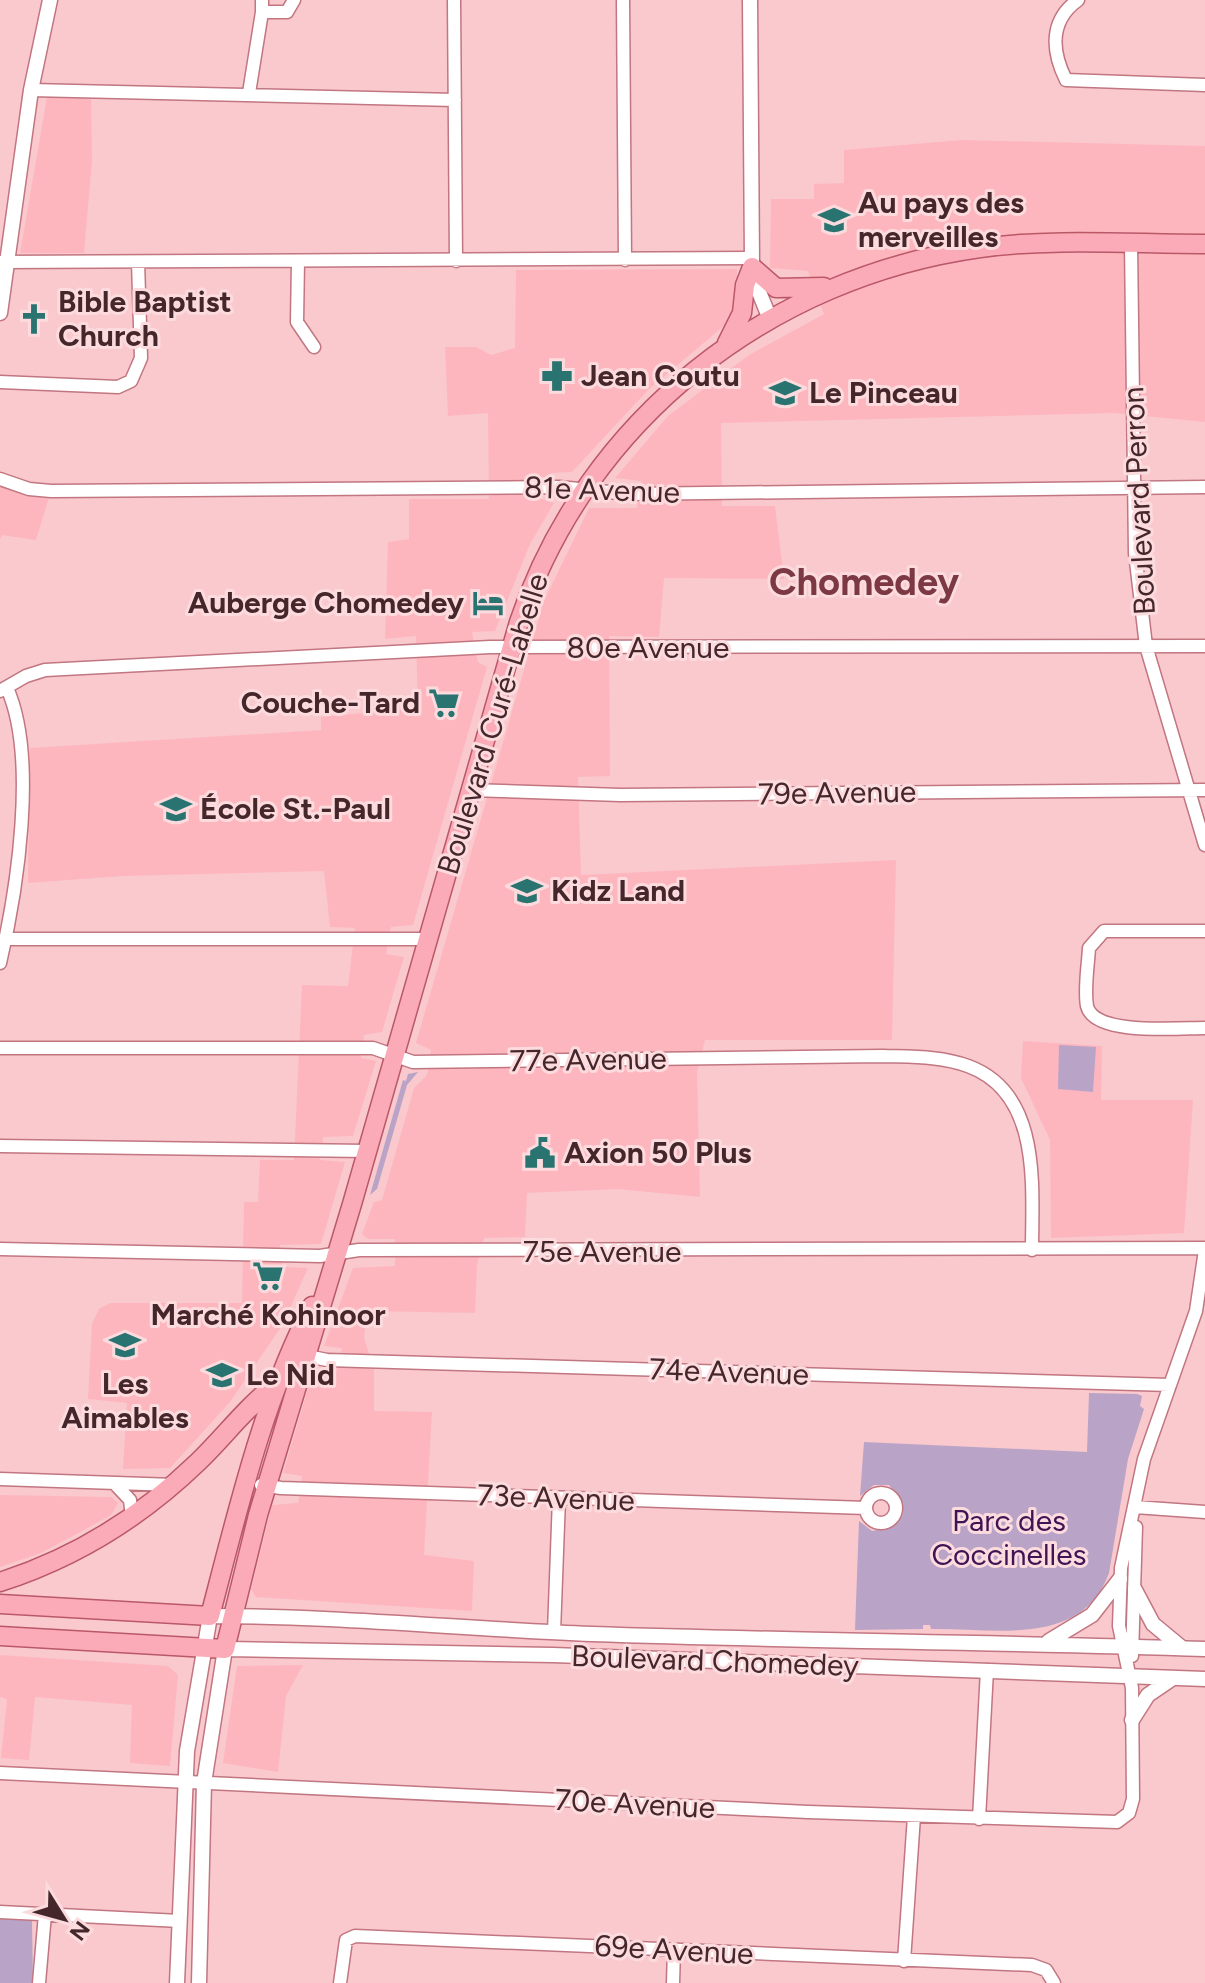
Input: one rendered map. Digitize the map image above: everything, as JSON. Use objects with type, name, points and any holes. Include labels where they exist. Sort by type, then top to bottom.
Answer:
[{"type":"main road","name":"Boulevard Curé-Labelle","points":[[225,1649],[298,1354],[333,1263],[367,1151],[511,647],[538,570],[583,490],[613,449],[652,406],[725,347],[770,319],[839,286],[911,262],[981,248],[1205,244]]},
{"type":"main road","points":[[752,263],[768,284],[779,289],[839,286]]},
{"type":"main road","points":[[725,347],[742,313],[745,285],[752,263]]},
{"type":"main road","name":"Boulevard Curé-Labelle","points":[[210,1616],[276,1384],[298,1354]]},
{"type":"main road","points":[[0,1582],[60,1560],[132,1517],[174,1485],[207,1454],[252,1402],[276,1384]]},
{"type":"main road","points":[[0,1604],[210,1616]]},
{"type":"main road","points":[[0,1636],[225,1649]]},
{"type":"street","points":[[0,313],[2,262],[31,90],[50,0]]},
{"type":"street","points":[[249,93],[262,6],[287,12],[294,0]]},
{"type":"street","points":[[454,0],[456,261]]},
{"type":"street","points":[[623,0],[625,260]]},
{"type":"street","points":[[750,0],[752,263],[770,319]]},
{"type":"street","points":[[1078,0],[1063,10],[1057,21],[1059,66],[1066,80],[1205,85]]},
{"type":"street","points":[[31,90],[455,100]]},
{"type":"street","name":"Boulevard Perron","points":[[1131,244],[1135,553],[1146,646],[1205,845]]},
{"type":"street","points":[[2,262],[625,260],[752,263]]},
{"type":"street","points":[[298,261],[297,322],[314,347]]},
{"type":"street","points":[[0,382],[118,387],[131,381],[138,372],[141,358],[138,262]]},
{"type":"street","name":"81e Avenue","points":[[0,479],[51,491],[500,486],[642,494],[1205,487]]},
{"type":"street","name":"80e Avenue","points":[[3,690],[26,676],[45,670],[511,647],[1205,646]]},
{"type":"street","points":[[0,963],[18,869],[21,759],[17,717],[3,690]]},
{"type":"street","name":"79e Avenue","points":[[470,790],[620,795],[1205,790]]},
{"type":"street","points":[[1205,931],[1104,931],[1089,948],[1087,1006],[1093,1018],[1113,1026],[1205,1028]]},
{"type":"street","points":[[6,939],[428,939]]},
{"type":"street","name":"77e Avenue","points":[[0,1048],[373,1048],[413,1062],[883,1056],[928,1058],[970,1066],[993,1080],[1017,1108],[1025,1130],[1032,1171],[1032,1250]]},
{"type":"street","points":[[0,1146],[367,1151]]},
{"type":"street","name":"75e Avenue","points":[[0,1249],[333,1263],[359,1250],[1205,1249]]},
{"type":"street","points":[[1128,1645],[1119,1626],[1120,1579],[1144,1459],[1196,1311],[1205,1249]]},
{"type":"street","name":"74e Avenue","points":[[298,1354],[1170,1385]]},
{"type":"street","points":[[0,1479],[174,1485]]},
{"type":"street","name":"73e Avenue","points":[[246,1481],[267,1486],[866,1508]]},
{"type":"street","points":[[115,1484],[130,1500],[132,1517]]},
{"type":"street","points":[[554,1632],[559,1498]]},
{"type":"street","points":[[1135,1507],[1205,1512]]},
{"type":"street","points":[[1130,1676],[1128,1645],[1135,1590],[1135,1507]]},
{"type":"street","points":[[1045,1643],[1092,1615],[1120,1579]]},
{"type":"street","points":[[1135,1590],[1153,1624],[1182,1648]]},
{"type":"street","points":[[177,1983],[186,1782],[202,1647],[210,1616],[232,1616]]},
{"type":"street","name":"Boulevard Chomedey","points":[[232,1616],[846,1642],[1045,1643],[1205,1649]]},
{"type":"street","points":[[199,1983],[204,1783],[225,1649]]},
{"type":"street","name":"Boulevard Chomedey","points":[[225,1649],[409,1651],[1205,1679]]},
{"type":"street","points":[[979,1819],[987,1670]]},
{"type":"street","name":"70e Avenue","points":[[0,1773],[1096,1824],[1122,1820],[1131,1809],[1130,1676]]},
{"type":"street","points":[[1132,1720],[1151,1692],[1174,1677]]},
{"type":"street","points":[[904,1961],[914,1816]]},
{"type":"street","points":[[0,1912],[180,1921]]},
{"type":"street","points":[[39,1983],[45,1914]]},
{"type":"street","name":"69e Avenue","points":[[340,1983],[342,1951],[346,1940],[355,1936],[1032,1965],[1046,1970],[1054,1983]]},
{"type":"street","points":[[673,1983],[674,1950]]},
{"type":"shaded area","points":[[47,97],[91,98],[92,161],[84,253],[20,253]]},
{"type":"shaded area","points":[[962,140],[1205,146],[1205,422],[1114,413],[721,423],[722,506],[775,506],[784,579],[664,578],[659,637],[609,636],[610,776],[578,777],[581,875],[896,860],[892,1040],[705,1040],[697,1072],[700,1197],[618,1189],[527,1193],[525,1237],[484,1238],[477,1265],[475,1313],[367,1311],[364,1338],[374,1369],[374,1411],[432,1412],[424,1555],[474,1561],[472,1611],[256,1597],[251,1589],[272,1505],[298,1503],[302,1476],[283,1473],[313,1372],[336,1372],[342,1348],[324,1346],[353,1268],[395,1266],[395,1239],[368,1239],[362,1234],[374,1202],[382,1200],[414,1088],[427,1075],[431,1050],[416,1043],[544,601],[589,508],[637,508],[641,481],[615,478],[668,416],[749,355],[824,314],[808,271],[770,268],[771,199],[814,199],[814,184],[844,183],[844,150]]},
{"type":"shaded area","points":[[737,269],[737,299],[732,319],[648,390],[572,472],[551,473],[539,498],[554,503],[530,544],[495,631],[472,632],[478,662],[487,667],[413,925],[391,927],[386,954],[404,957],[382,1032],[364,1035],[361,1058],[376,1061],[353,1136],[323,1137],[320,1160],[345,1162],[321,1244],[280,1245],[282,1267],[308,1268],[283,1324],[230,1402],[170,1468],[123,1469],[127,1403],[88,1399],[92,1324],[99,1309],[110,1303],[242,1303],[244,1202],[258,1202],[260,1160],[294,1160],[302,985],[348,986],[355,928],[330,927],[324,871],[123,876],[28,883],[30,748],[321,730],[321,717],[418,708],[416,636],[385,639],[388,542],[409,539],[409,499],[489,499],[488,413],[448,416],[445,347],[476,347],[491,355],[515,348],[516,270]]},
{"type":"shaded area","points":[[0,478],[51,491],[36,540],[2,535],[0,540]]},
{"type":"shaded area","points":[[1023,1041],[1102,1046],[1101,1100],[1193,1100],[1184,1233],[1051,1238],[1050,1140],[1021,1078]]},
{"type":"shaded area","points":[[0,1495],[111,1497],[118,1503],[111,1515],[84,1530],[41,1553],[0,1567]]},
{"type":"shaded area","points":[[0,1655],[168,1666],[178,1675],[170,1766],[130,1763],[132,1705],[35,1697],[29,1760],[1,1758],[7,1699],[0,1697]]},
{"type":"shaded area","points":[[303,1665],[286,1696],[278,1772],[223,1763],[237,1666]]},
{"type":"green space","points":[[1059,1045],[1096,1047],[1093,1092],[1058,1089]]},
{"type":"green space","points":[[418,1072],[407,1085],[377,1189],[370,1195],[403,1080],[406,1081],[408,1074]]},
{"type":"green space","name":"Parc des Coccinelles","points":[[1089,1393],[1137,1394],[1142,1396],[1140,1406],[1144,1409],[1128,1459],[1109,1573],[1096,1597],[1079,1613],[1034,1629],[931,1629],[930,1625],[923,1625],[923,1629],[855,1630],[859,1521],[872,1531],[884,1528],[899,1521],[903,1510],[889,1485],[874,1485],[860,1496],[864,1442],[1087,1452]]},
{"type":"green space","points":[[0,1914],[32,1919],[33,1983],[0,1983]]},
{"type":"place","name":"Au pays des merveilles","points":[[834,220]]},
{"type":"place","name":"Bible Baptist Church","points":[[34,319]]},
{"type":"place","name":"Jean Coutu","points":[[557,376]]},
{"type":"place","name":"Le Pinceau","points":[[785,393]]},
{"type":"place","name":"Auberge Chomedey","points":[[488,603]]},
{"type":"place","name":"Couche-Tard","points":[[444,703]]},
{"type":"place","name":"École St.-Paul","points":[[176,809]]},
{"type":"place","name":"Kidz Land","points":[[527,891]]},
{"type":"place","name":"Axion 50 Plus","points":[[540,1153]]},
{"type":"place","name":"Marché Kohinoor","points":[[268,1276]]},
{"type":"place","name":"Les Aimables","points":[[125,1345]]},
{"type":"place","name":"Le Nid","points":[[222,1375]]},
{"type":"district","name":"Chomedey","points":[[864,582]]}]
